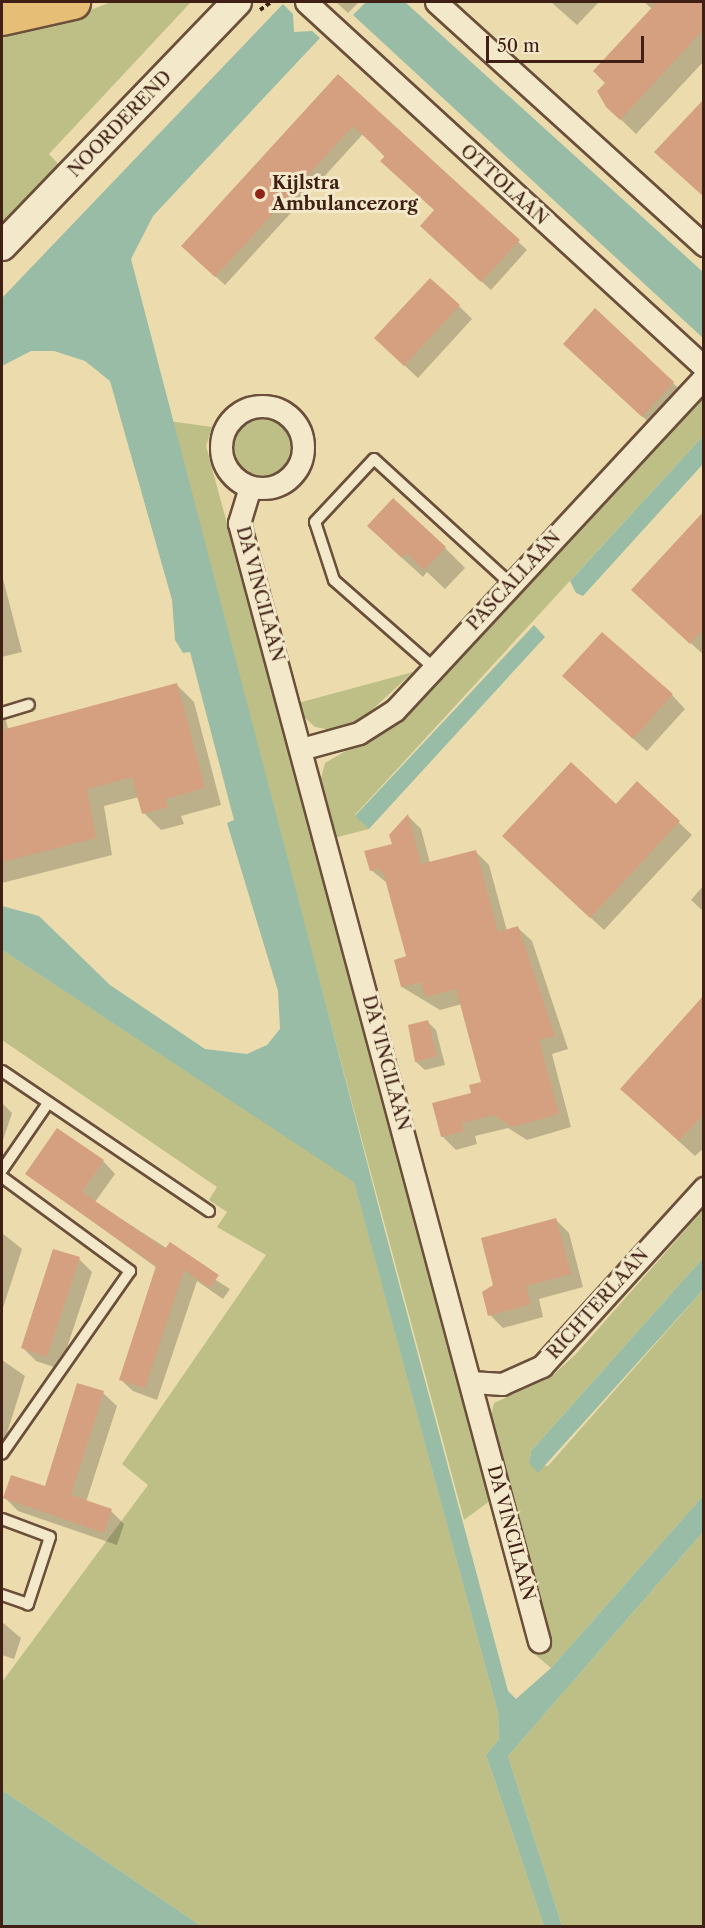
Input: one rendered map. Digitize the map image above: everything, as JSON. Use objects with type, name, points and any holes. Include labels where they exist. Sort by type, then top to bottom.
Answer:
[{"type":"highway","points":[[2,18],[73,2]]},
{"type":"street","name":"NOORDEREND","points":[[2,246],[237,2]]},
{"type":"street","name":"OTTOLAAN","points":[[306,2],[704,367]]},
{"type":"street","points":[[436,2],[704,245]]},
{"type":"street","name":"PASCALLAAN","points":[[301,749],[359,733],[395,710],[704,377]]},
{"type":"street","name":"DA VINCILAAN","points":[[250,487],[239,523],[472,1382],[539,1641]]},
{"type":"street","name":"RICHTERLAAN","points":[[472,1382],[502,1384],[542,1366],[704,1188]]},
{"type":"lane","points":[[434,668],[334,580],[315,522],[374,459],[512,584]]},
{"type":"lane","points":[[2,713],[29,705]]},
{"type":"lane","points":[[2,1071],[209,1211]]},
{"type":"lane","points":[[2,1170],[48,1103]]},
{"type":"lane","points":[[2,1178],[130,1271],[2,1454]]},
{"type":"lane","points":[[2,1519],[50,1537],[28,1604],[2,1595]]},
{"type":"green space","points":[[111,2],[191,2],[49,154],[60,166],[2,228],[2,35],[55,24]]},
{"type":"green space","points":[[703,396],[703,436],[355,815],[369,829],[334,838],[319,786],[325,763],[394,723]]},
{"type":"green space","points":[[262,416],[279,421],[284,425],[288,430],[293,447],[288,464],[284,469],[279,473],[262,478],[245,473],[240,469],[236,464],[231,447],[236,430],[240,425],[245,421]]},
{"type":"green space","points":[[169,421],[212,427],[206,446],[491,1500],[464,1520]]},
{"type":"green space","points":[[413,672],[360,721],[331,730],[315,727],[303,716],[298,703]]},
{"type":"green space","points":[[2,950],[354,1181],[498,1713],[499,1739],[486,1755],[544,1926],[201,1926],[2,1790],[2,1682],[148,1485],[122,1464],[266,1255],[217,1227],[227,1212],[209,1200],[217,1187],[2,1040]]},
{"type":"green space","points":[[703,1210],[703,1258],[531,1451],[529,1463],[548,1466],[703,1290],[703,1496],[551,1668],[532,1652],[549,1642],[490,1419],[494,1403],[551,1377],[576,1354]]},
{"type":"green space","points":[[703,1532],[703,1926],[562,1926],[508,1756]]},
{"type":"shaded area","points":[[366,2],[405,2],[703,272],[703,338],[353,15]]},
{"type":"shaded area","points":[[283,4],[293,14],[294,32],[312,31],[320,38],[153,216],[131,259],[385,1231],[508,1691],[516,1699],[551,1668],[703,1496],[703,1532],[508,1756],[562,1926],[544,1926],[486,1755],[499,1739],[498,1713],[354,1182],[2,950],[2,906],[39,916],[110,985],[205,1049],[247,1054],[267,1045],[280,1029],[278,991],[227,823],[234,820],[190,652],[183,653],[175,640],[172,600],[110,381],[85,361],[54,351],[31,351],[2,366],[2,298]]},
{"type":"shaded area","points":[[703,436],[703,464],[583,596],[576,593],[570,581]]},
{"type":"shaded area","points":[[534,625],[545,637],[369,829],[355,816]]},
{"type":"shaded area","points":[[703,1258],[703,1290],[538,1473],[529,1463],[531,1451]]},
{"type":"shaded area","points":[[2,1790],[201,1926],[2,1926]]},
{"type":"building","points":[[657,2],[704,2],[704,29],[620,120],[606,107],[597,91],[605,83],[593,71]]},
{"type":"building","name":"Kijlstra Ambulancezorg","points":[[338,74],[520,240],[481,282],[420,226],[434,210],[380,161],[385,156],[353,126],[215,277],[181,246]]},
{"type":"building","points":[[704,99],[704,197],[654,152]]},
{"type":"building","points":[[430,278],[460,305],[404,366],[374,338]]},
{"type":"building","points":[[595,308],[674,382],[642,417],[563,344]]},
{"type":"building","points":[[393,498],[446,547],[424,570],[406,553],[402,558],[367,526]]},
{"type":"building","points":[[704,511],[704,628],[690,644],[631,590]]},
{"type":"building","points":[[602,632],[673,694],[633,739],[562,676]]},
{"type":"building","points":[[177,683],[205,788],[165,799],[168,807],[142,814],[132,777],[87,789],[96,838],[2,862],[2,730]]},
{"type":"building","points":[[571,762],[616,804],[637,781],[680,821],[590,918],[502,836]]},
{"type":"building","points":[[408,814],[421,864],[476,850],[498,932],[518,926],[555,1036],[539,1040],[559,1114],[512,1127],[493,1115],[462,1123],[464,1131],[441,1137],[432,1103],[471,1093],[469,1085],[481,1082],[456,989],[425,997],[421,982],[401,987],[394,960],[406,956],[384,875],[378,869],[370,871],[364,851],[392,844],[389,835]]},
{"type":"building","points":[[704,995],[704,1114],[679,1141],[620,1089]]},
{"type":"building","points":[[428,1020],[437,1056],[415,1062],[408,1025]]},
{"type":"building","points":[[57,1128],[104,1160],[82,1192],[165,1249],[170,1242],[219,1275],[210,1288],[184,1270],[145,1388],[119,1380],[156,1266],[25,1174]]},
{"type":"building","points":[[556,1218],[571,1274],[526,1286],[531,1304],[488,1316],[482,1292],[493,1285],[481,1238]]},
{"type":"building","points":[[53,1249],[80,1257],[47,1357],[21,1348]]},
{"type":"building","points":[[77,1383],[104,1391],[71,1495],[112,1509],[104,1533],[3,1498],[11,1475],[45,1486]]},
{"type":"place","name":"Kijlstra Ambulancezorg","points":[[260,194]]}]
